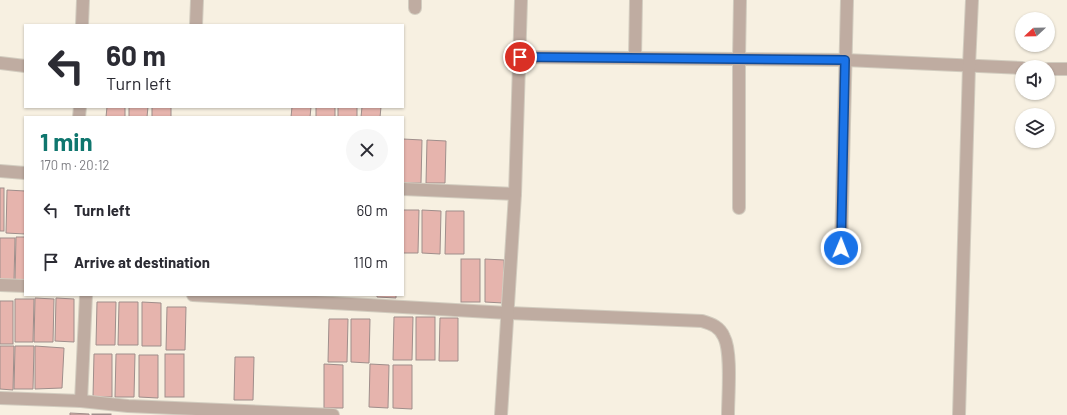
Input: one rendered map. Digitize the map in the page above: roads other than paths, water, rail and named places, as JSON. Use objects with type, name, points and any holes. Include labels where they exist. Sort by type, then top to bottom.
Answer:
[{"type":"street","points":[[82,24],[83,0]]},
{"type":"street","points":[[196,24],[197,0]]},
{"type":"street","points":[[501,415],[515,194],[521,0]]},
{"type":"street","points":[[635,58],[636,0]]},
{"type":"street","points":[[739,208],[740,0]]},
{"type":"street","points":[[841,248],[847,0]]},
{"type":"street","points":[[959,415],[972,0]]},
{"type":"street","points":[[520,57],[845,60],[1015,68]]},
{"type":"street","points":[[0,63],[24,66]]},
{"type":"street","points":[[1055,68],[1067,69]]},
{"type":"street","points":[[0,171],[24,173]]},
{"type":"street","points":[[404,189],[515,194]]},
{"type":"street","points":[[0,285],[24,286]]},
{"type":"street","points":[[81,401],[86,296]]},
{"type":"street","points":[[210,296],[508,313],[702,321],[713,324],[724,337],[728,361],[728,415]]},
{"type":"street","points":[[0,398],[81,401],[128,406],[333,415]]}]
